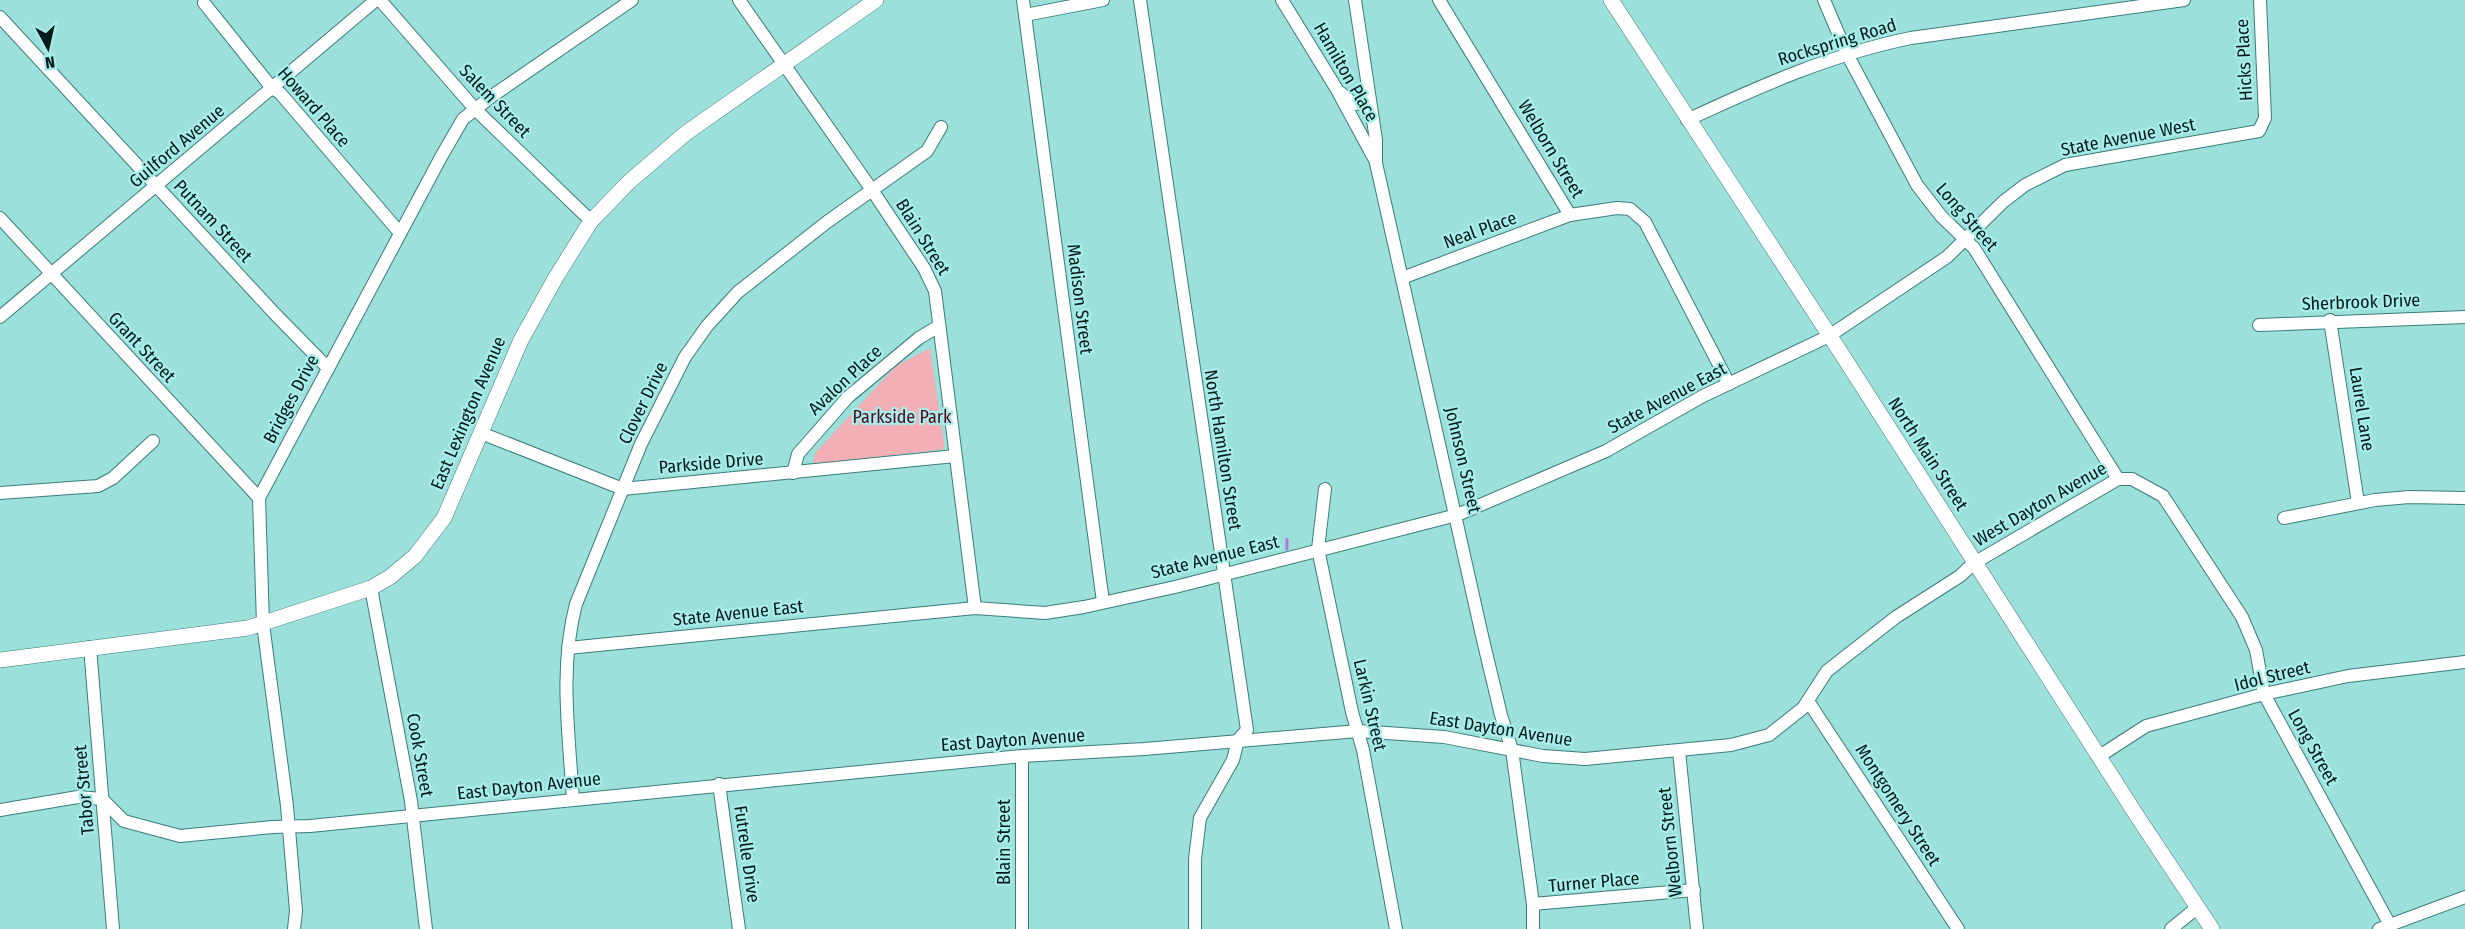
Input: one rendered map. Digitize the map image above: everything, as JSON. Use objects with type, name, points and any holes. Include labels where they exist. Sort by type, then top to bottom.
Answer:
[{"type":"main road","name":"East Lexington Avenue","points":[[0,660],[264,624],[371,588],[390,577],[415,556],[444,518],[521,340],[591,221],[663,152],[876,0]]},
{"type":"main road","name":"North Main Street","points":[[1611,0],[2098,757],[2212,929]]},
{"type":"street","name":"Guilford Avenue","points":[[0,317],[378,0]]},
{"type":"street","name":"Salem Street","points":[[378,0],[475,109],[591,221]]},
{"type":"street","name":"Bridges Drive","points":[[259,498],[400,232],[463,119],[632,0]]},
{"type":"street","name":"Blain Street","points":[[739,0],[872,190],[935,291],[975,608]]},
{"type":"street","name":"Madison Street","points":[[1023,0],[1103,602]]},
{"type":"street","points":[[1025,15],[1103,0]]},
{"type":"street","name":"North Hamilton Street","points":[[1140,0],[1247,730],[1238,740],[1233,760],[1200,818],[1195,859],[1195,929]]},
{"type":"street","name":"Hamilton Place","points":[[1282,0],[1336,88],[1376,163]]},
{"type":"street","name":"Johnson Street","points":[[1354,0],[1376,140],[1376,163],[1498,704],[1512,750],[1533,904],[1533,929]]},
{"type":"street","name":"Welborn Street","points":[[1439,0],[1570,215],[1617,208],[1630,209],[1644,222],[1729,384]]},
{"type":"street","name":"Long Street","points":[[1824,0],[1847,54],[1917,185],[1941,216],[1981,257],[2118,478]]},
{"type":"street","name":"Rockspring Road","points":[[1687,120],[1767,82],[1847,54],[1911,38],[2087,6],[2184,0]]},
{"type":"street","name":"Hicks Place","points":[[2259,0],[2265,118]]},
{"type":"street","name":"Howard Place","points":[[204,3],[272,88],[280,93],[400,232]]},
{"type":"street","name":"Putnam Street","points":[[0,17],[275,314],[328,368]]},
{"type":"street","points":[[1336,88],[1354,104],[1370,103]]},
{"type":"street","name":"State Avenue West","points":[[1829,336],[1947,257],[2003,202],[2025,185],[2055,169],[2065,165],[2259,131],[2265,118]]},
{"type":"street","name":"Clover Drive","points":[[573,800],[565,686],[570,628],[576,604],[663,398],[685,357],[707,326],[738,292],[827,222],[927,151],[941,127]]},
{"type":"street","name":"Neal Place","points":[[1402,278],[1570,215]]},
{"type":"street","name":"Grant Street","points":[[0,218],[49,274],[259,498]]},
{"type":"street","name":"Sherbrook Drive","points":[[2259,325],[2330,320],[2465,317]]},
{"type":"street","name":"Laurel Lane","points":[[2330,320],[2358,503]]},
{"type":"street","name":"Avalon Place","points":[[793,473],[798,454],[848,397],[919,338],[939,326]]},
{"type":"street","name":"State Avenue East","points":[[568,648],[975,608],[1045,613],[1103,602],[1457,516],[1606,451],[1729,384],[1829,336]]},
{"type":"street","name":"Parkside Drive","points":[[481,433],[623,489],[955,456]]},
{"type":"street","points":[[0,493],[98,486],[113,478],[153,441]]},
{"type":"street","name":"West Dayton Avenue","points":[[1974,563],[2118,478],[2132,479],[2163,496],[2179,521]]},
{"type":"street","name":"Larkin Street","points":[[1325,489],[1318,549],[1358,731],[1396,929]]},
{"type":"street","points":[[2284,518],[2358,503],[2409,497],[2465,498]]},
{"type":"street","points":[[259,498],[264,624],[289,826],[296,910],[294,929]]},
{"type":"street","name":"Long Street","points":[[2179,521],[2242,617],[2256,650],[2264,694],[2385,927]]},
{"type":"street","name":"East Dayton Avenue","points":[[102,799],[124,821],[180,836],[1022,756],[1144,749],[1358,731],[1444,737],[1512,750],[1585,759],[1731,745],[1769,735],[1803,708],[1827,671],[1896,616],[1960,576],[1974,563]]},
{"type":"street","name":"Cook Street","points":[[371,588],[411,801],[426,929]]},
{"type":"street","name":"Tabor Street","points":[[90,647],[113,929]]},
{"type":"street","name":"Idol Street","points":[[2098,757],[2146,726],[2264,694],[2348,676],[2465,662]]},
{"type":"street","name":"Montgomery Street","points":[[1808,701],[1958,929]]},
{"type":"street","name":"Welborn Street","points":[[1679,751],[1697,929]]},
{"type":"street","name":"Blain Street","points":[[1022,756],[1022,929]]},
{"type":"street","name":"Futrelle Drive","points":[[719,784],[739,929]]},
{"type":"street","points":[[0,810],[78,797],[102,799]]},
{"type":"street","name":"Turner Place","points":[[1533,904],[1549,905],[1694,890]]},
{"type":"street","points":[[2385,927],[2465,897]]},
{"type":"street","points":[[2171,929],[2198,907]]},
{"type":"green space","name":"Parkside Park","points":[[930,348],[945,449],[813,465],[815,453],[896,366]]},
{"type":"waterway","points":[[1287,539],[1287,549]]}]
